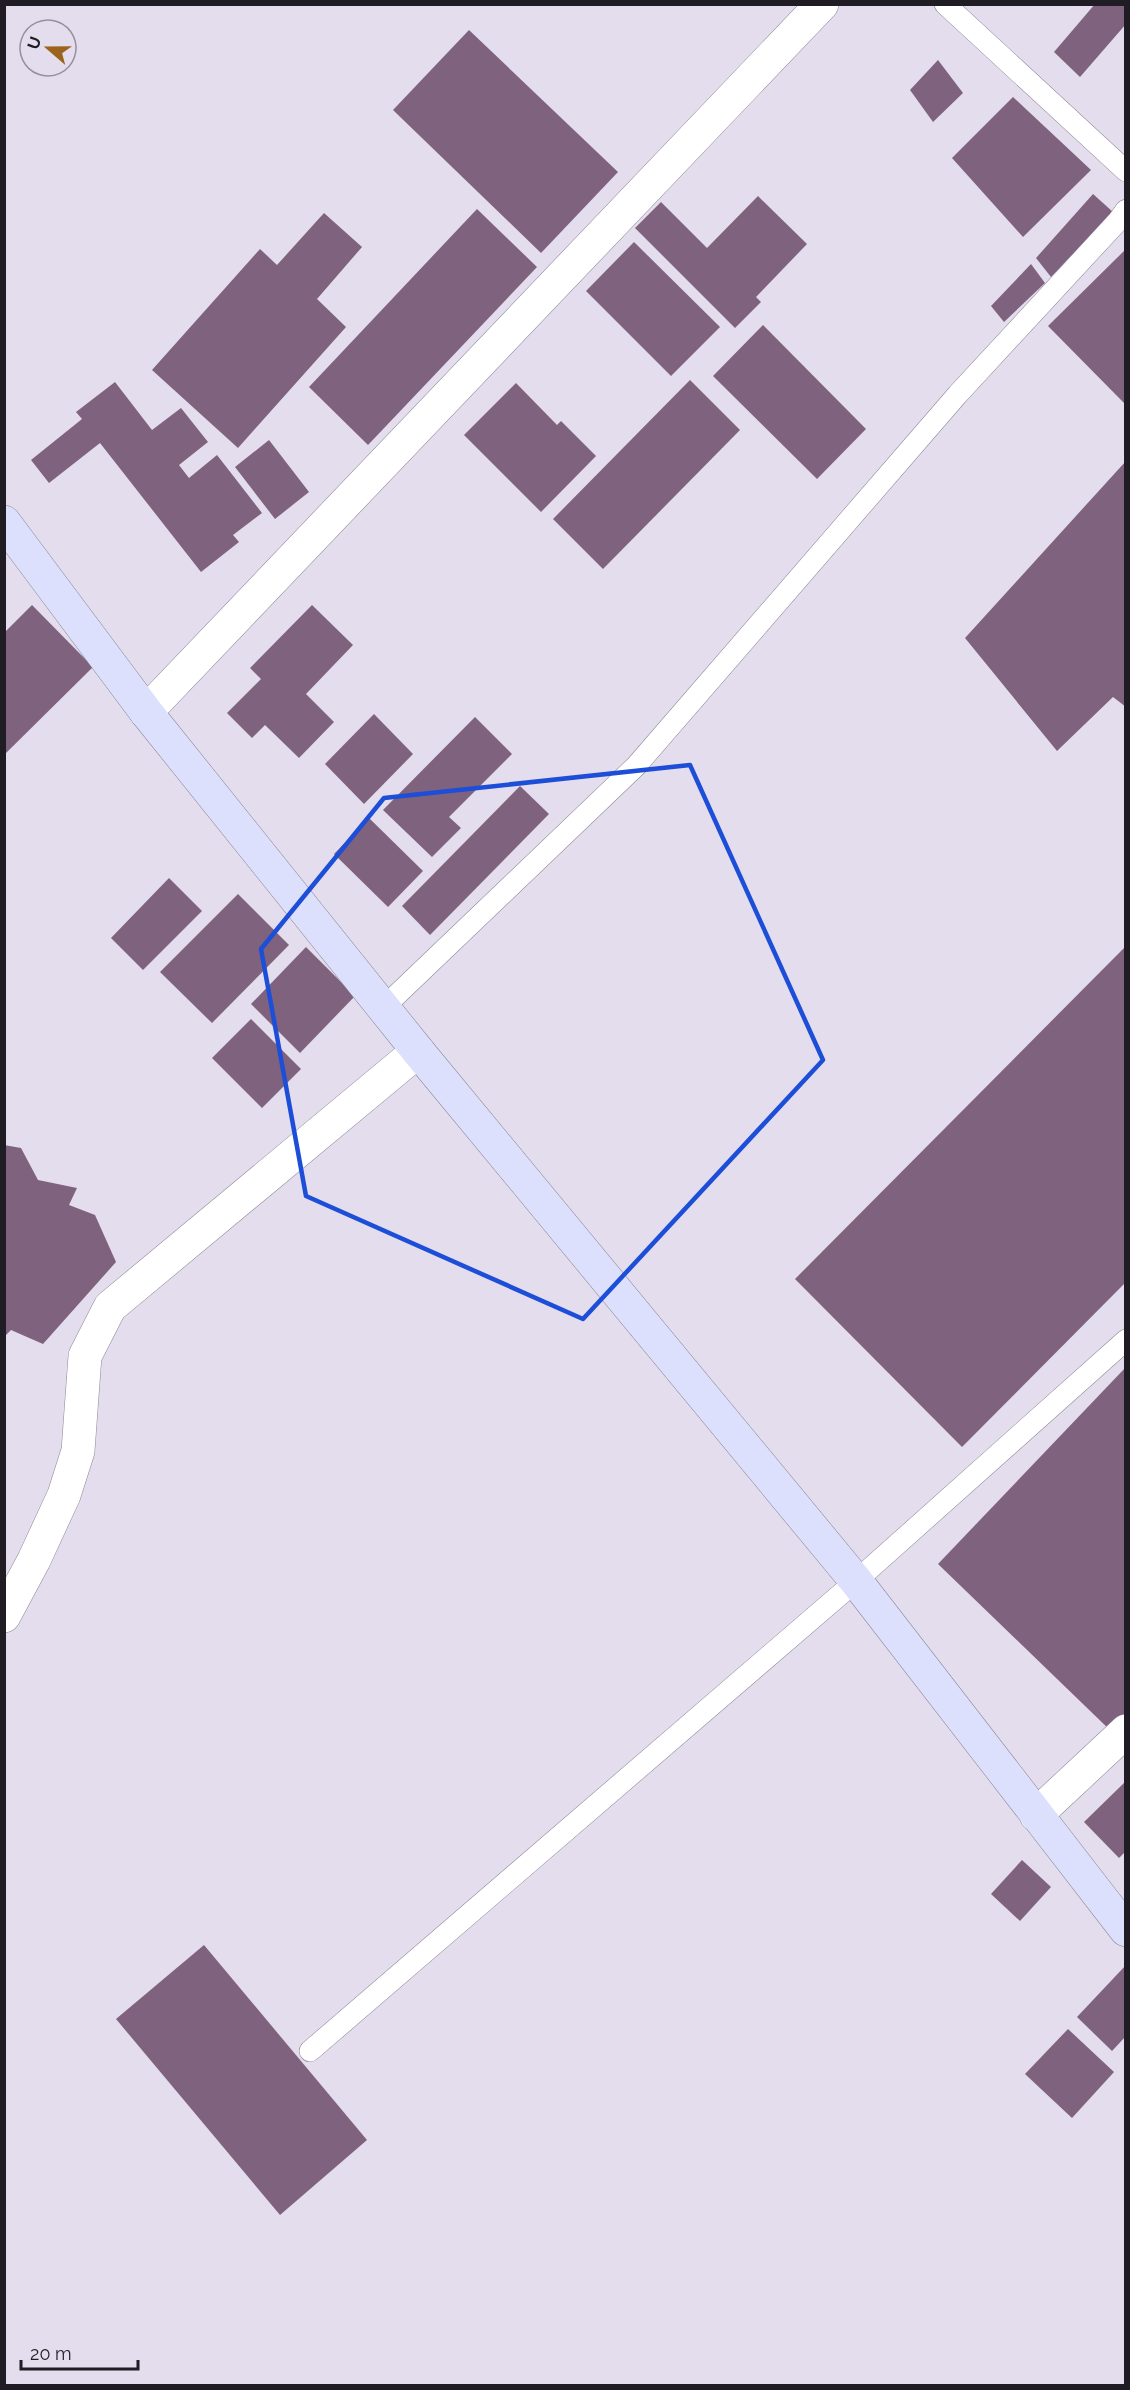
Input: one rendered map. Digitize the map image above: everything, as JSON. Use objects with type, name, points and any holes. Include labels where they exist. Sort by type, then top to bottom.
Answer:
[{"type":"main road","points":[[4,522],[146,712],[418,1052],[856,1581],[1125,1930]]},
{"type":"street","points":[[146,712],[822,4]]},
{"type":"street","points":[[4,1616],[34,1560],[64,1495],[78,1451],[85,1356],[110,1307],[418,1052]]},
{"type":"street","points":[[1036,1815],[1125,1731]]},
{"type":"lane","points":[[945,4],[1125,171]]},
{"type":"lane","points":[[384,1007],[636,766],[958,394],[1118,221],[1125,210]]},
{"type":"lane","points":[[310,2051],[856,1581],[1125,1340]]},
{"type":"highlighted area","points":[[690,765],[823,1060],[583,1319],[306,1196],[261,949],[384,798]]},
{"type":"building","points":[[1095,4],[1126,4],[1126,24],[1080,77],[1054,52]]},
{"type":"building","points":[[469,30],[618,172],[541,253],[393,110]]},
{"type":"building","points":[[938,60],[963,93],[933,122],[910,90]]},
{"type":"building","points":[[1013,97],[1091,170],[1023,237],[952,158]]},
{"type":"building","points":[[1093,194],[1113,212],[1051,277],[1036,258]]},
{"type":"building","points":[[758,196],[807,244],[756,297],[761,302],[735,328],[635,228],[661,202],[707,248]]},
{"type":"building","points":[[477,209],[537,267],[368,445],[309,387]]},
{"type":"building","points":[[324,213],[362,247],[317,299],[346,327],[238,448],[152,370],[260,249],[277,265]]},
{"type":"building","points":[[634,242],[720,327],[671,376],[586,291]]},
{"type":"building","points":[[1126,249],[1126,405],[1048,326]]},
{"type":"building","points":[[1031,264],[1045,283],[1004,322],[991,306]]},
{"type":"building","points":[[763,325],[866,429],[817,479],[713,376]]},
{"type":"building","points":[[690,380],[740,430],[603,569],[553,519]]},
{"type":"building","points":[[115,382],[152,430],[181,408],[208,442],[179,465],[189,478],[217,455],[262,513],[233,535],[239,542],[201,572],[100,443],[49,483],[31,460],[82,419],[76,412]]},
{"type":"building","points":[[516,383],[557,425],[561,421],[596,456],[541,512],[464,435]]},
{"type":"building","points":[[269,440],[309,492],[275,519],[235,467]]},
{"type":"building","points":[[1126,461],[1126,707],[1113,697],[1057,751],[965,638]]},
{"type":"building","points":[[32,605],[93,667],[4,755],[4,633]]},
{"type":"building","points":[[312,605],[353,645],[306,694],[334,722],[299,758],[265,725],[252,738],[227,713],[261,679],[250,668]]},
{"type":"building","points":[[374,714],[413,754],[364,804],[325,764]]},
{"type":"building","points":[[475,717],[512,754],[449,817],[461,828],[432,857],[383,810]]},
{"type":"building","points":[[520,786],[549,814],[430,935],[402,906]]},
{"type":"building","points":[[369,818],[423,871],[388,907],[334,854]]},
{"type":"building","points":[[169,878],[202,911],[143,970],[111,938]]},
{"type":"building","points":[[238,894],[289,945],[212,1023],[160,972]]},
{"type":"building","points":[[1126,946],[1126,1282],[962,1447],[795,1279]]},
{"type":"building","points":[[306,947],[355,996],[300,1053],[251,1004]]},
{"type":"building","points":[[251,1019],[301,1069],[262,1108],[212,1058]]},
{"type":"building","points":[[4,1145],[21,1148],[38,1180],[77,1188],[69,1205],[95,1215],[116,1262],[43,1344],[11,1330],[4,1337]]},
{"type":"building","points":[[1126,1367],[1126,1720],[1113,1733],[938,1564]]},
{"type":"building","points":[[1126,1781],[1126,1851],[1119,1858],[1084,1822]]},
{"type":"building","points":[[1022,1860],[1051,1887],[1020,1921],[991,1894]]},
{"type":"building","points":[[204,1945],[367,2140],[280,2215],[116,2019]]},
{"type":"building","points":[[1126,1965],[1126,2036],[1112,2051],[1077,2017]]},
{"type":"building","points":[[1068,2029],[1114,2072],[1072,2118],[1025,2074]]}]
